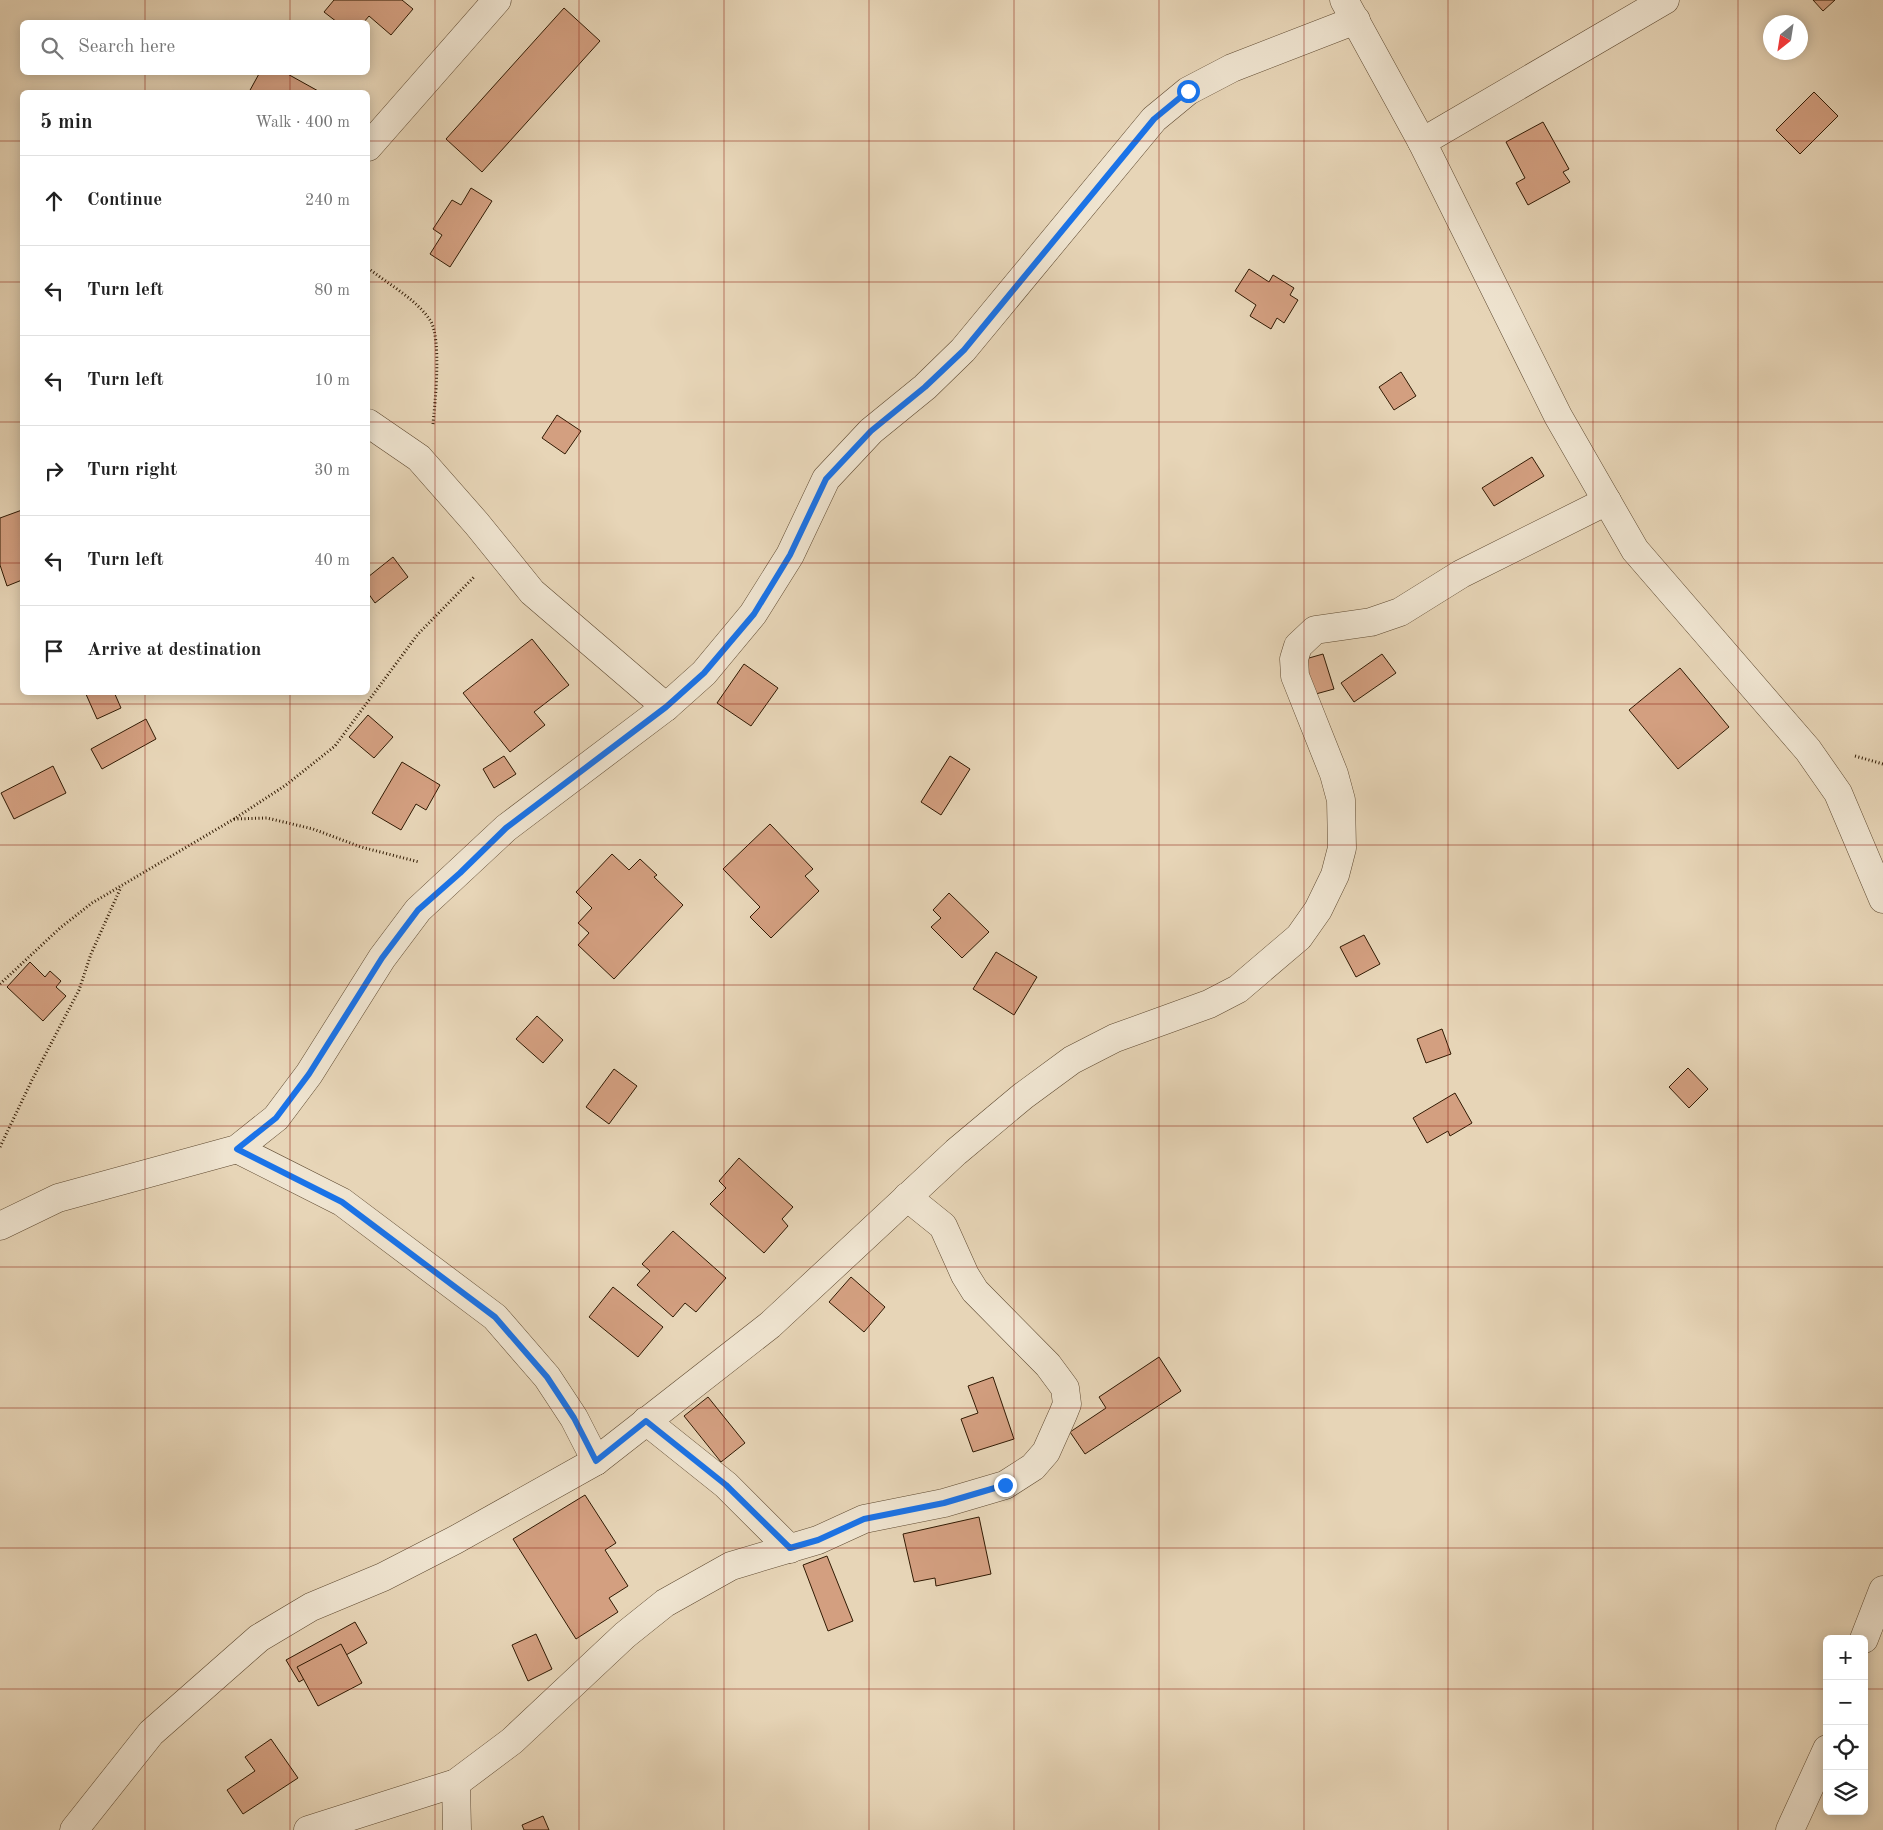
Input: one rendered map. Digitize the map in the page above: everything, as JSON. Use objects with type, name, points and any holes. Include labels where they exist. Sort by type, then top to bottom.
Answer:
[{"type":"street","points":[[370,145],[497,0]]},
{"type":"street","points":[[1422,142],[1665,0]]},
{"type":"street","points":[[0,1226],[58,1198],[237,1149],[276,1118],[309,1074],[382,958],[418,910],[460,873],[506,828],[666,707],[704,673],[754,614],[790,555],[826,479],[871,431],[925,387],[964,350],[1154,119],[1188,91],[1350,10],[1422,142],[1558,416],[1635,550],[1808,750],[1838,793],[1883,899]]},
{"type":"street","points":[[370,424],[419,458],[532,592],[666,707]]},
{"type":"street","points":[[74,1830],[151,1733],[259,1638],[311,1608],[383,1577],[455,1540],[596,1461],[770,1325],[908,1197],[1023,1096],[1072,1060],[1115,1038],[1209,1004],[1238,989],[1300,937],[1318,910],[1335,876],[1342,848],[1341,800],[1334,774],[1295,676],[1294,660],[1298,646],[1315,630],[1371,622],[1400,612],[1461,574],[1607,501]]},
{"type":"street","points":[[237,1149],[342,1202],[495,1317],[547,1377],[574,1418],[596,1461]]},
{"type":"street","points":[[308,1830],[456,1783],[512,1741],[625,1635],[665,1603],[731,1566],[818,1540],[864,1519],[944,1503],[1005,1485],[1033,1467],[1046,1452],[1064,1414],[1066,1395],[1058,1377],[975,1291],[965,1275],[946,1231],[908,1197]]},
{"type":"street","points":[[646,1421],[726,1485],[790,1548]]},
{"type":"street","points":[[1866,1635],[1883,1590]]},
{"type":"street","points":[[1790,1830],[1823,1758]]},
{"type":"street","points":[[456,1783],[457,1830]]},
{"type":"path","points":[[370,270],[415,304],[432,322],[437,354],[436,398],[428,469]]},
{"type":"path","points":[[0,984],[60,928],[92,903],[234,819],[286,785],[335,746],[418,634],[499,551]]},
{"type":"path","points":[[234,819],[267,818],[313,829],[361,847],[460,873]]},
{"type":"path","points":[[0,1147],[32,1080],[79,990],[91,954],[121,887]]},
{"type":"building","points":[[334,0],[402,0],[413,9],[391,35],[369,16],[366,20],[334,20],[324,12]]},
{"type":"building","points":[[1813,0],[1835,0],[1823,11]]},
{"type":"building","points":[[564,8],[600,41],[482,172],[446,139]]},
{"type":"building","points":[[258,75],[289,75],[316,90],[250,90]]},
{"type":"building","points":[[1814,92],[1838,116],[1800,154],[1776,130]]},
{"type":"building","points":[[1543,122],[1569,169],[1563,172],[1570,182],[1528,205],[1516,183],[1525,178],[1506,142]]},
{"type":"building","points":[[471,188],[492,201],[450,267],[430,254],[442,235],[433,229],[452,200],[461,205]]},
{"type":"building","points":[[1249,269],[1269,282],[1273,275],[1294,288],[1290,295],[1298,300],[1284,323],[1277,318],[1271,329],[1250,316],[1256,305],[1235,291]]},
{"type":"building","points":[[1401,372],[1416,396],[1394,410],[1379,387]]},
{"type":"building","points":[[557,415],[581,431],[565,454],[542,438]]},
{"type":"building","points":[[1532,457],[1544,476],[1494,506],[1482,488]]},
{"type":"building","points":[[20,511],[20,581],[7,586],[0,565],[0,518]]},
{"type":"building","points":[[393,557],[408,577],[375,603],[370,596],[370,575]]},
{"type":"building","points":[[532,639],[569,685],[534,712],[545,725],[510,752],[463,693]]},
{"type":"building","points":[[1323,654],[1334,689],[1312,695],[1302,660]]},
{"type":"building","points":[[1382,654],[1396,673],[1354,702],[1341,683]]},
{"type":"building","points":[[744,664],[778,688],[751,726],[717,703]]},
{"type":"building","points":[[1680,668],[1729,727],[1678,769],[1629,710]]},
{"type":"building","points":[[86,695],[115,695],[121,708],[97,719]]},
{"type":"building","points":[[368,715],[393,737],[374,758],[349,737]]},
{"type":"building","points":[[146,719],[156,739],[102,769],[91,749]]},
{"type":"building","points":[[504,756],[516,774],[494,788],[483,769]]},
{"type":"building","points":[[950,756],[970,769],[941,815],[921,802]]},
{"type":"building","points":[[402,762],[440,785],[426,810],[416,804],[401,830],[372,813]]},
{"type":"building","points":[[53,766],[66,793],[14,819],[1,793]]},
{"type":"building","points":[[770,824],[813,869],[805,876],[819,891],[771,938],[750,917],[760,907],[723,869]]},
{"type":"building","points":[[612,854],[629,870],[640,859],[657,875],[654,877],[683,905],[614,979],[578,945],[589,933],[578,923],[592,908],[576,892]]},
{"type":"building","points":[[949,893],[989,932],[962,958],[931,927],[941,918],[933,910]]},
{"type":"building","points":[[1364,935],[1380,964],[1356,977],[1340,947]]},
{"type":"building","points":[[996,952],[1037,977],[1014,1015],[973,989]]},
{"type":"building","points":[[30,962],[45,977],[50,971],[61,981],[56,987],[66,996],[43,1021],[7,987]]},
{"type":"building","points":[[537,1016],[563,1040],[543,1063],[516,1039]]},
{"type":"building","points":[[1442,1029],[1451,1054],[1426,1063],[1417,1039]]},
{"type":"building","points":[[1688,1068],[1708,1089],[1689,1108],[1669,1087]]},
{"type":"building","points":[[614,1069],[637,1086],[609,1124],[586,1107]]},
{"type":"building","points":[[1455,1093],[1472,1123],[1450,1136],[1448,1131],[1427,1143],[1413,1118]]},
{"type":"building","points":[[739,1158],[793,1207],[782,1219],[788,1226],[764,1253],[710,1204],[726,1188],[719,1181]]},
{"type":"building","points":[[673,1231],[726,1278],[696,1312],[685,1303],[673,1317],[637,1285],[650,1271],[642,1264]]},
{"type":"building","points":[[851,1277],[885,1307],[864,1332],[829,1302]]},
{"type":"building","points":[[613,1287],[663,1327],[638,1357],[589,1317]]},
{"type":"building","points":[[1159,1357],[1181,1391],[1085,1454],[1070,1432],[1106,1408],[1099,1397]]},
{"type":"building","points":[[993,1377],[1014,1439],[973,1452],[961,1419],[978,1413],[968,1386]]},
{"type":"building","points":[[708,1397],[745,1443],[721,1462],[684,1416]]},
{"type":"building","points":[[585,1495],[616,1543],[605,1550],[628,1586],[609,1598],[618,1612],[576,1639],[513,1539]]},
{"type":"building","points":[[979,1517],[991,1574],[936,1586],[935,1578],[914,1582],[903,1534]]},
{"type":"building","points":[[827,1556],[853,1621],[828,1631],[803,1565]]},
{"type":"building","points":[[355,1622],[367,1643],[299,1682],[286,1660]]},
{"type":"building","points":[[536,1634],[552,1669],[528,1681],[512,1645]]},
{"type":"building","points":[[341,1644],[362,1683],[318,1706],[297,1667]]},
{"type":"building","points":[[271,1739],[298,1778],[243,1814],[227,1790],[255,1771],[245,1757]]},
{"type":"building","points":[[543,1816],[549,1830],[524,1830],[522,1825]]},
{"type":"route","points":[[1005,1485],[944,1503],[864,1519],[818,1540],[790,1548],[726,1485],[646,1421],[596,1461],[574,1418],[547,1377],[495,1317],[342,1202],[237,1149],[276,1118],[309,1074],[382,958],[418,910],[460,873],[506,828],[666,707],[704,673],[754,614],[790,555],[826,479],[871,431],[925,387],[964,350],[1154,119],[1188,91]]}]
